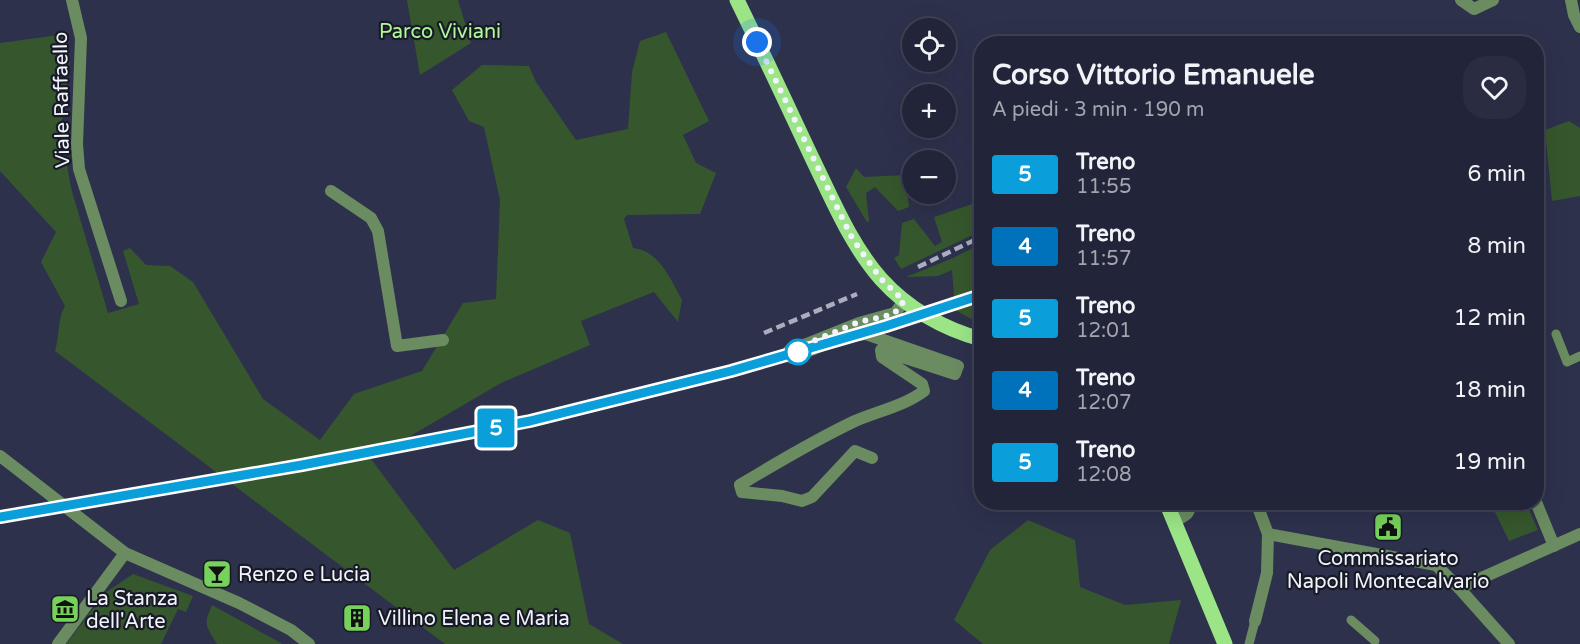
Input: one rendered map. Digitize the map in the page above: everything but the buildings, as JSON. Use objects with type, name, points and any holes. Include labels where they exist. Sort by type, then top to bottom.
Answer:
[{"type":"main road","points":[[737,0],[852,238],[881,279],[904,301],[931,319],[974,337]]},
{"type":"main road","points":[[1169,510],[1225,644]]},
{"type":"street","name":"Viale Raffaello","points":[[72,0],[81,38],[77,144],[79,169],[121,301]]},
{"type":"street","points":[[1461,0],[1474,9],[1493,0]]},
{"type":"street","points":[[1571,0],[1574,15],[1580,27]]},
{"type":"street","points":[[331,191],[371,218],[378,231],[397,346],[443,340]]},
{"type":"street","points":[[872,458],[855,451],[812,497],[802,501],[782,496],[742,492],[740,485],[822,437],[915,398],[924,391],[922,384],[882,357],[881,350],[954,374],[958,366],[866,334],[836,340],[792,357],[789,351],[859,322],[894,314],[904,301]]},
{"type":"street","points":[[1556,334],[1567,362],[1580,357]]},
{"type":"street","points":[[0,456],[125,553],[239,603],[291,630],[309,644]]},
{"type":"street","points":[[1174,521],[1185,516],[1190,510]]},
{"type":"street","points":[[1250,644],[1267,573],[1268,534],[1259,510]]},
{"type":"street","points":[[1539,510],[1554,546]]},
{"type":"street","points":[[1268,534],[1436,565],[1509,644]]},
{"type":"street","points":[[1459,588],[1580,534]]},
{"type":"street","points":[[58,644],[125,553]]},
{"type":"street","points":[[1351,620],[1375,641]]},
{"type":"green space","name":"Parco Viviani","points":[[407,0],[458,0],[471,43],[420,75]]},
{"type":"green space","points":[[666,32],[709,121],[683,135],[696,163],[716,173],[700,214],[627,215],[624,219],[633,248],[650,254],[657,260],[682,300],[678,322],[654,292],[581,321],[590,345],[501,383],[371,459],[454,570],[538,520],[570,533],[589,624],[623,644],[445,644],[55,351],[65,306],[41,262],[56,232],[0,171],[0,43],[66,34],[70,61],[61,126],[64,148],[71,188],[108,313],[139,304],[123,251],[130,248],[146,265],[170,266],[193,282],[263,399],[320,440],[354,394],[422,371],[463,303],[496,299],[500,200],[484,127],[469,121],[452,90],[482,65],[529,66],[536,82],[576,140],[628,129],[632,72],[640,41]]},
{"type":"green space","points":[[1569,121],[1580,128],[1580,196],[1552,201],[1545,130]]},
{"type":"green space","points":[[856,168],[864,177],[902,175],[902,204],[909,204],[909,207],[898,211],[875,187],[866,193],[869,221],[867,222],[846,187]]},
{"type":"green space","points":[[974,203],[974,234],[901,269],[894,258],[899,255],[902,223],[914,219],[935,246],[942,242],[934,217]]},
{"type":"green space","points":[[974,248],[974,320],[955,310],[952,270],[938,276],[906,277]]},
{"type":"green space","points":[[1494,510],[1529,510],[1538,530],[1509,541]]},
{"type":"green space","points":[[1028,520],[1075,540],[1080,587],[1125,605],[1181,600],[1169,644],[983,644],[954,620],[990,550]]},
{"type":"green space","points":[[133,574],[193,596],[186,612],[178,609],[161,644],[66,644],[105,593]]},
{"type":"green space","points":[[212,605],[282,644],[217,644],[207,625],[207,617]]},
{"type":"railway","points":[[918,267],[974,240]]},
{"type":"railway","points":[[764,333],[857,294]]},
{"type":"train","name":"5","points":[[0,517],[302,465],[530,421],[731,371],[886,326],[974,297]]},
{"type":"place","name":"Commissariato Napoli Montecalvario","points":[[1388,527]]},
{"type":"place","name":"Renzo e Lucia","points":[[217,574]]},
{"type":"place","name":"La Stanza dell'Arte","points":[[65,609]]},
{"type":"place","name":"Villino Elena e Maria","points":[[357,618]]},
{"type":"route","points":[[757,42],[852,238],[881,279],[904,301],[894,314],[859,322],[789,351],[792,357],[798,352]]}]
